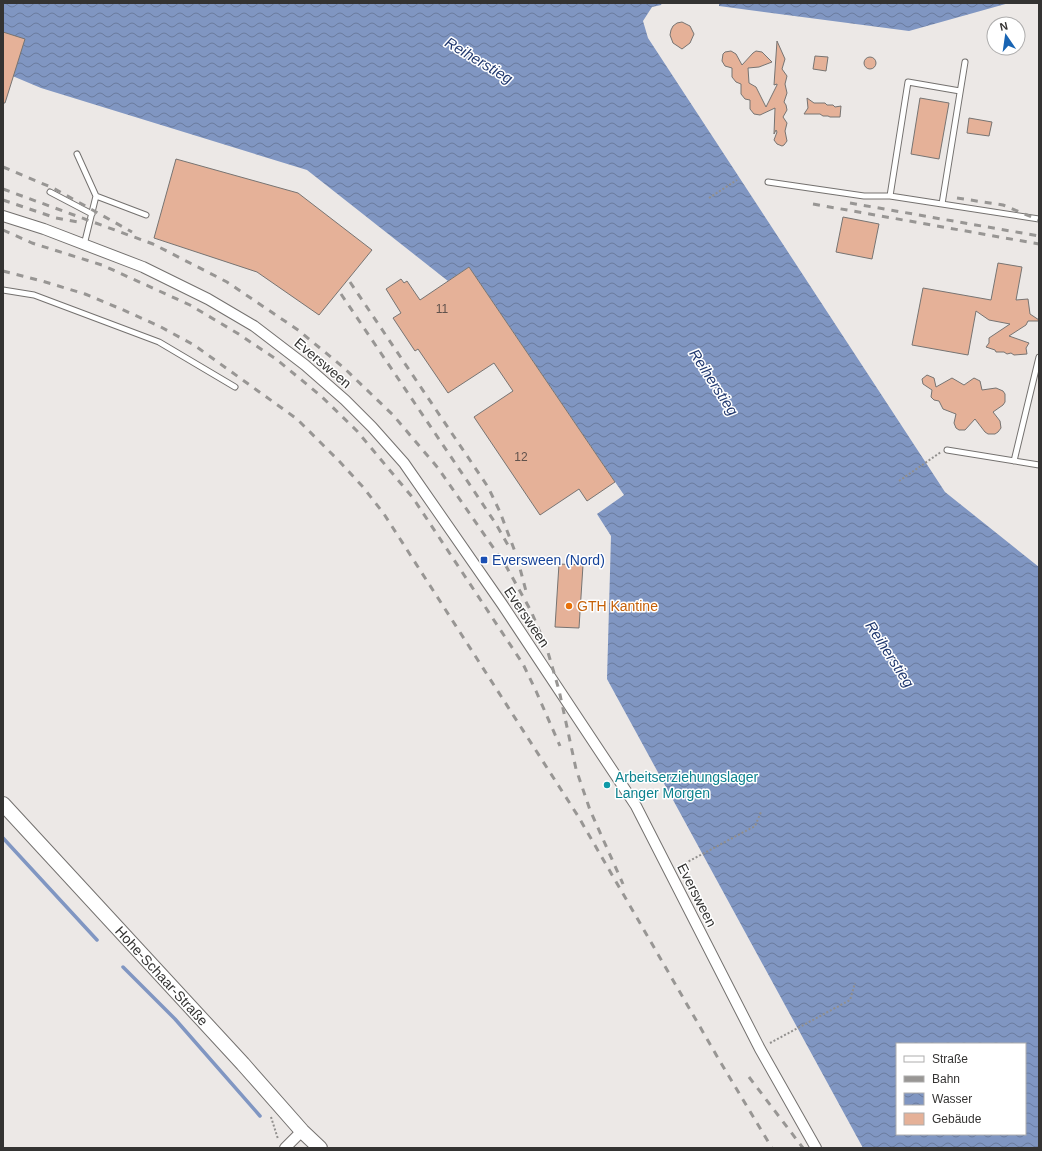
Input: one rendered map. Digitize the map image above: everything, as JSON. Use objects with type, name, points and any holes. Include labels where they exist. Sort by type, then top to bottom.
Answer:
[{"type":"main road","name":"Hohe-Schaar-Straße","points":[[3,804],[320,1148]]},
{"type":"street","name":"Eversween","points":[[3,216],[44,229],[155,273],[208,299],[254,326],[305,365],[345,400],[372,427],[404,463],[502,604],[636,806],[760,1049],[816,1148]]},
{"type":"street","points":[[286,1148],[302,1130]]},
{"type":"lane","points":[[942,204],[965,62]]},
{"type":"lane","points":[[890,196],[908,82],[960,91]]},
{"type":"lane","points":[[77,154],[96,196],[84,245]]},
{"type":"lane","points":[[768,182],[864,196],[890,196],[1039,219]]},
{"type":"lane","points":[[50,192],[92,214]]},
{"type":"lane","points":[[96,196],[146,216]]},
{"type":"lane","points":[[3,290],[34,295],[159,342],[235,387]]},
{"type":"lane","points":[[1014,461],[1039,357]]},
{"type":"lane","points":[[947,450],[1039,465]]},
{"type":"path","points":[[708,198],[737,180]]},
{"type":"path","points":[[899,481],[936,454]]},
{"type":"path","points":[[670,872],[755,826],[760,812]]},
{"type":"path","points":[[760,1049],[850,1000],[855,984]]},
{"type":"water","name":"Reiherstieg","points":[[3,3],[662,3],[661,5],[652,7],[643,21],[648,38],[945,492],[1039,567],[1039,1148],[863,1148],[607,679],[611,536],[597,514],[624,495],[469,267],[448,281],[307,170],[41,88],[3,72]]},
{"type":"water","points":[[719,3],[1009,3],[909,31],[719,6]]},
{"type":"building","points":[[682,22],[690,26],[694,34],[690,43],[682,49],[673,43],[670,35],[673,26]]},
{"type":"building","points":[[3,32],[25,39],[5,103],[3,103]]},
{"type":"building","points":[[777,41],[785,59],[782,69],[787,76],[785,84],[787,93],[784,102],[787,110],[783,117],[787,123],[785,131],[787,141],[782,146],[777,144],[774,140],[777,132],[776,130],[774,134],[775,108],[760,115],[754,114],[750,109],[750,100],[745,99],[741,94],[741,84],[736,82],[732,77],[732,68],[725,66],[722,61],[723,54],[731,51],[736,54],[742,65],[756,51],[762,52],[772,62],[759,67],[748,68],[749,83],[756,87],[766,107],[777,85],[774,85]]},
{"type":"building","points":[[815,56],[828,57],[826,71],[813,69]]},
{"type":"building","points":[[870,57],[874,59],[876,63],[874,67],[870,69],[866,67],[864,63],[866,59]]},
{"type":"building","points":[[807,98],[814,103],[825,103],[835,107],[841,106],[840,117],[823,116],[820,114],[804,114],[808,108]]},
{"type":"building","points":[[920,98],[949,103],[939,159],[911,154]]},
{"type":"building","points":[[969,118],[992,122],[989,136],[967,133]]},
{"type":"building","points":[[176,159],[298,193],[372,250],[319,315],[257,272],[154,238]]},
{"type":"building","points":[[843,217],[879,224],[872,259],[836,252]]},
{"type":"building","points":[[998,263],[1022,267],[1016,300],[1028,299],[1030,314],[1039,320],[1028,321],[1026,325],[1009,336],[1029,343],[1026,348],[1027,354],[1007,354],[1004,352],[996,352],[995,350],[986,347],[989,343],[989,338],[1010,324],[989,320],[976,311],[968,355],[912,345],[923,288],[991,300]]},
{"type":"building","points":[[469,267],[615,482],[587,501],[579,489],[540,515],[474,417],[513,391],[494,363],[448,393],[418,349],[415,351],[393,318],[401,313],[386,289],[401,279],[404,283],[407,281],[420,300]]},
{"type":"building","points":[[927,375],[934,378],[936,387],[952,378],[964,385],[974,378],[980,381],[982,390],[996,388],[1003,391],[1005,394],[1005,402],[993,412],[1000,421],[1001,428],[998,432],[995,434],[988,434],[975,419],[965,430],[959,430],[956,428],[954,423],[956,414],[943,409],[939,401],[934,400],[931,397],[932,390],[923,384],[922,379]]},
{"type":"building","points":[[559,564],[583,565],[579,628],[555,627]]},
{"type":"waterway","points":[[3,838],[97,940]]},
{"type":"waterway","points":[[123,967],[175,1019],[260,1116]]},
{"type":"railway","points":[[3,167],[53,188],[132,232]]},
{"type":"railway","points":[[3,189],[153,244],[227,282],[298,330],[343,367],[393,415],[438,468],[506,566],[531,611],[547,649],[559,690],[576,769],[590,810],[623,884]]},
{"type":"railway","points":[[957,198],[1003,205],[1039,220]]},
{"type":"railway","points":[[3,200],[56,218],[83,223]]},
{"type":"railway","points":[[850,203],[1039,236]]},
{"type":"railway","points":[[813,204],[1039,244]]},
{"type":"railway","points":[[3,230],[32,243],[102,265],[190,305],[237,333],[276,359],[321,396],[357,431],[413,498],[523,664],[560,746]]},
{"type":"railway","points":[[3,271],[85,294],[159,326],[194,345],[297,419],[363,487],[384,514],[578,816],[718,1058],[772,1148]]},
{"type":"railway","points":[[350,282],[488,487],[500,512],[517,557],[527,595]]},
{"type":"railway","points":[[341,294],[496,524],[509,547]]},
{"type":"railway","points":[[749,1077],[803,1148]]},
{"type":"place","name":"Eversween (Nord)","points":[[484,560]]},
{"type":"place","name":"GTH Kantine","points":[[569,606]]},
{"type":"place","name":"Arbeitserziehungslager Langer Morgen","points":[[607,785]]}]
